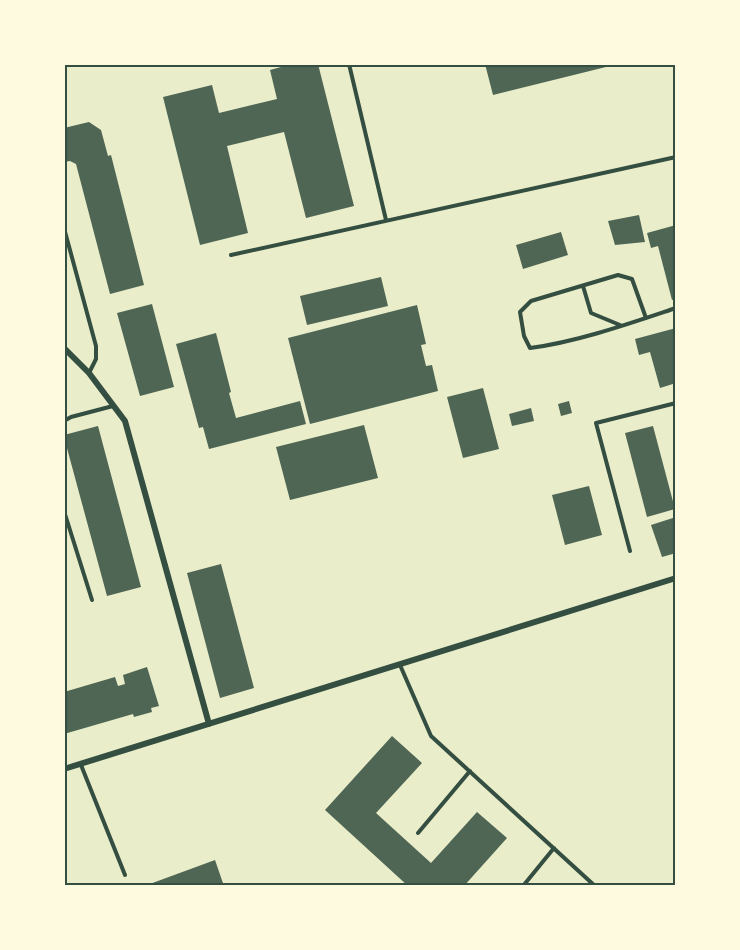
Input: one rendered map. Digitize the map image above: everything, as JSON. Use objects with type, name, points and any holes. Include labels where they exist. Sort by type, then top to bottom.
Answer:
[{"type":"street","points":[[64,348],[89,373],[125,421],[209,724]]},
{"type":"street","points":[[64,769],[675,578]]},
{"type":"lane","points":[[349,64],[386,220]]},
{"type":"lane","points":[[231,255],[675,157]]},
{"type":"lane","points":[[64,228],[96,346],[96,359],[89,373]]},
{"type":"lane","points":[[646,318],[632,279],[618,275],[531,301],[520,312],[524,336],[530,348],[549,346],[646,318],[675,308]]},
{"type":"lane","points":[[583,286],[591,313],[621,325]]},
{"type":"lane","points":[[630,551],[596,423],[675,403]]},
{"type":"lane","points":[[64,421],[71,417],[114,406]]},
{"type":"lane","points":[[64,511],[92,600]]},
{"type":"lane","points":[[399,664],[431,736],[595,885]]},
{"type":"lane","points":[[80,764],[125,875]]},
{"type":"lane","points":[[418,833],[470,771]]},
{"type":"lane","points":[[522,885],[554,848]]},
{"type":"building","points":[[292,64],[318,64],[354,206],[306,218],[284,132],[227,146],[248,233],[200,245],[163,97],[212,85],[219,113],[277,99],[270,70]]},
{"type":"building","points":[[485,64],[614,64],[614,65],[493,95]]},
{"type":"building","points":[[89,122],[101,130],[108,156],[111,155],[144,285],[110,294],[76,164],[70,161],[64,162],[64,128]]},
{"type":"building","points":[[639,215],[645,242],[615,245],[608,221]]},
{"type":"building","points":[[676,225],[676,299],[672,300],[658,246],[651,248],[647,233]]},
{"type":"building","points":[[561,232],[568,255],[523,269],[516,245]]},
{"type":"building","points":[[381,277],[388,306],[307,325],[300,296]]},
{"type":"building","points":[[152,304],[174,387],[140,396],[117,313]]},
{"type":"building","points":[[417,305],[426,344],[421,345],[426,366],[432,365],[438,391],[310,424],[288,338]]},
{"type":"building","points":[[676,328],[676,383],[660,388],[650,352],[639,355],[635,339]]},
{"type":"building","points":[[216,333],[236,418],[300,401],[306,424],[209,449],[203,427],[199,428],[176,344]]},
{"type":"building","points":[[483,388],[499,449],[463,458],[447,397]]},
{"type":"building","points":[[569,401],[572,413],[561,416],[558,404]]},
{"type":"building","points":[[531,408],[534,421],[512,426],[509,414]]},
{"type":"building","points":[[364,425],[378,478],[290,500],[276,447]]},
{"type":"building","points":[[98,426],[141,587],[107,596],[64,437],[64,435]]},
{"type":"building","points":[[653,426],[675,509],[647,517],[625,433]]},
{"type":"building","points":[[589,486],[602,535],[565,545],[552,495]]},
{"type":"building","points":[[676,517],[676,553],[662,557],[651,525]]},
{"type":"building","points":[[221,564],[254,688],[220,698],[187,573]]},
{"type":"building","points":[[147,667],[159,706],[151,708],[152,712],[134,717],[133,714],[64,734],[64,692],[115,677],[118,686],[125,684],[123,675]]},
{"type":"building","points":[[392,736],[422,763],[376,813],[431,863],[477,812],[507,838],[464,886],[408,886],[325,810]]},
{"type":"building","points":[[215,860],[224,886],[147,886],[147,885]]}]
